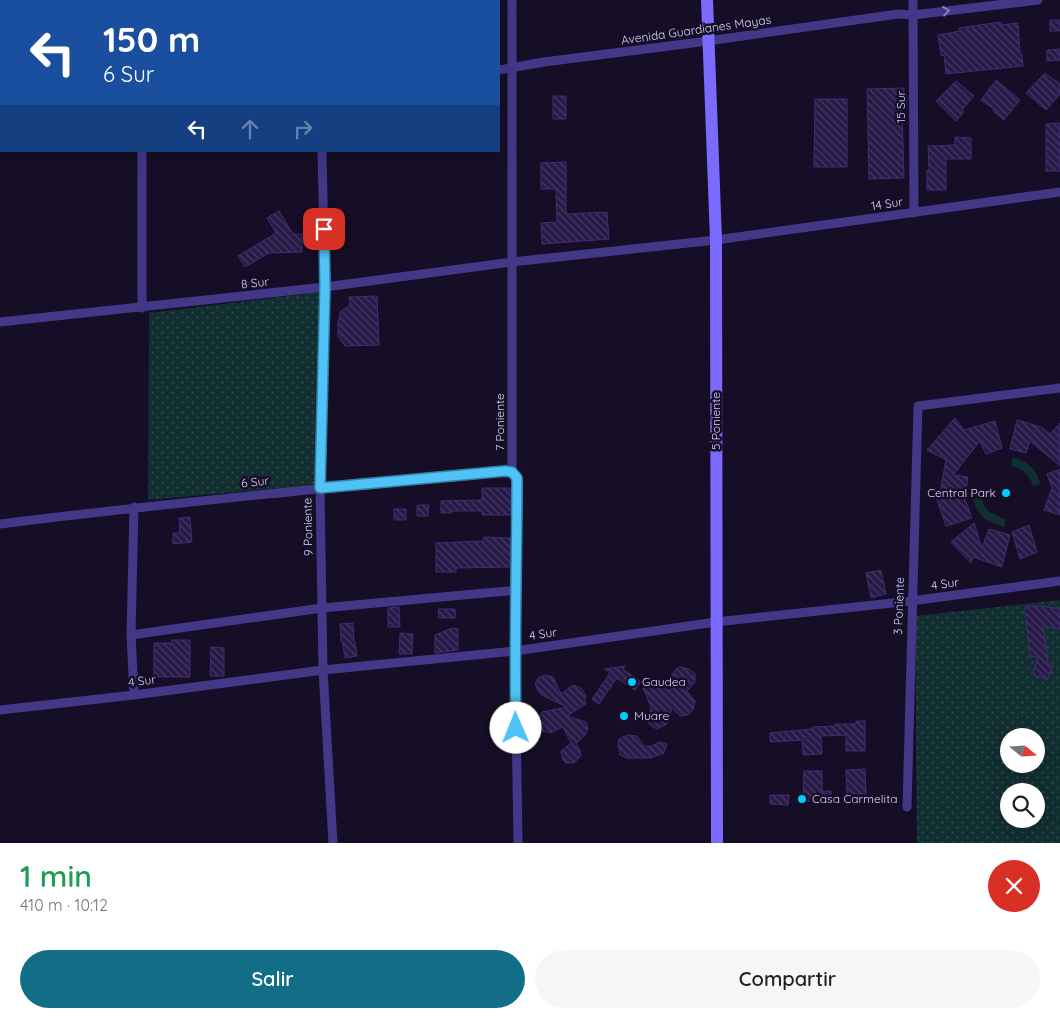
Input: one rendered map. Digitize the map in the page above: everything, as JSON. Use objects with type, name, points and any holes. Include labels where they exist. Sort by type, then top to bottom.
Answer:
[{"type":"street","name":"7 Poniente","points":[[512,0],[512,472],[517,478],[515,651],[518,843]]},
{"type":"street","name":"5 Poniente","points":[[707,0],[716,240],[717,843]]},
{"type":"street","points":[[898,14],[912,0]]},
{"type":"street","name":"15 Sur","points":[[912,0],[914,213]]},
{"type":"street","name":"Avenida Guardianes Mayas","points":[[500,70],[544,62],[898,14],[913,15],[1038,0]]},
{"type":"street","points":[[142,152],[142,308]]},
{"type":"street","name":"9 Poniente","points":[[322,152],[325,287],[320,488],[323,670],[333,843]]},
{"type":"street","name":"14 Sur","points":[[512,262],[716,240],[1060,192]]},
{"type":"street","name":"8 Sur","points":[[0,322],[325,287],[512,262]]},
{"type":"street","name":"3 Poniente","points":[[907,807],[911,601],[918,406],[1060,388]]},
{"type":"street","name":"6 Sur","points":[[0,524],[320,488],[505,471],[512,472]]},
{"type":"street","points":[[134,508],[131,635],[134,695]]},
{"type":"street","name":"4 Sur","points":[[0,710],[134,695],[323,670],[515,651],[716,622],[911,601],[1060,581]]},
{"type":"street","points":[[131,635],[322,608],[517,590]]},
{"type":"green space","points":[[321,292],[316,485],[148,500],[149,313]]},
{"type":"green space","points":[[1013,457],[1031,466],[1041,484],[1033,486],[1025,473],[1011,466]]},
{"type":"green space","points":[[981,498],[990,512],[1006,519],[1004,527],[987,521],[980,515],[973,499]]},
{"type":"green space","points":[[1060,600],[1060,843],[917,843],[915,616]]},
{"type":"building","points":[[1050,20],[1060,20],[1060,31],[1050,31]]},
{"type":"building","points":[[1001,22],[1001,25],[1018,23],[1020,54],[1022,54],[1023,66],[946,74],[944,55],[941,56],[938,35],[960,31],[959,28]]},
{"type":"building","points":[[1060,49],[1060,60],[1047,61],[1047,50]]},
{"type":"building","points":[[1045,73],[1060,84],[1060,94],[1046,110],[1026,93]]},
{"type":"building","points":[[996,80],[1020,100],[1004,120],[993,111],[994,109],[981,100]]},
{"type":"building","points":[[956,81],[974,96],[962,110],[964,112],[956,121],[936,101]]},
{"type":"building","points":[[904,88],[904,95],[907,94],[907,107],[902,107],[904,178],[869,179],[867,89]]},
{"type":"building","points":[[553,96],[566,96],[566,119],[553,119]]},
{"type":"building","points":[[815,99],[847,99],[847,167],[814,167]]},
{"type":"building","points":[[1060,123],[1060,171],[1046,171],[1046,124]]},
{"type":"building","points":[[955,137],[971,138],[971,159],[946,159],[946,190],[927,190],[927,170],[929,170],[928,146],[955,145]]},
{"type":"building","points":[[566,162],[566,214],[607,212],[609,239],[542,244],[541,223],[557,222],[556,189],[541,189],[541,163]]},
{"type":"building","points":[[279,211],[293,234],[302,234],[302,252],[269,253],[245,267],[238,256],[276,233],[267,218]]},
{"type":"building","points":[[377,296],[379,345],[345,346],[338,336],[338,325],[340,312],[350,305],[349,297]]},
{"type":"building","points":[[955,418],[964,430],[995,421],[1002,448],[986,454],[980,441],[953,475],[968,477],[965,499],[972,518],[946,526],[936,497],[939,497],[946,460],[927,450]]},
{"type":"building","points":[[1017,420],[1041,427],[1050,434],[1060,423],[1060,466],[1030,441],[1026,453],[1010,449]]},
{"type":"building","points":[[1060,469],[1060,515],[1044,510],[1052,488],[1047,474]]},
{"type":"building","points":[[482,488],[510,488],[511,515],[482,515],[482,511],[441,513],[441,501],[482,500]]},
{"type":"building","points":[[417,505],[429,505],[428,516],[417,516]]},
{"type":"building","points":[[394,509],[406,509],[406,520],[394,520]]},
{"type":"building","points":[[190,517],[192,542],[173,544],[173,533],[180,533],[179,518]]},
{"type":"building","points":[[974,523],[982,548],[989,529],[1010,535],[1002,567],[973,557],[971,563],[951,542]]},
{"type":"building","points":[[1029,525],[1037,552],[1020,559],[1012,532]]},
{"type":"building","points":[[484,537],[511,538],[510,567],[456,568],[456,572],[436,572],[436,543],[483,541]]},
{"type":"building","points":[[881,570],[886,594],[871,598],[866,573]]},
{"type":"building","points":[[1041,606],[1060,609],[1060,629],[1043,626],[1048,664],[1053,666],[1047,680],[1032,674],[1039,656],[1030,657],[1025,607]]},
{"type":"building","points":[[399,607],[400,627],[388,627],[388,608]]},
{"type":"building","points":[[438,609],[455,609],[456,618],[439,618]]},
{"type":"building","points":[[353,623],[357,656],[345,658],[340,624]]},
{"type":"building","points":[[452,628],[458,629],[458,650],[435,653],[435,635]]},
{"type":"building","points":[[400,633],[413,634],[412,654],[399,654]]},
{"type":"building","points":[[172,640],[190,640],[190,677],[154,677],[154,643],[172,643]]},
{"type":"building","points":[[211,647],[224,648],[224,676],[210,676]]},
{"type":"building","points":[[625,666],[623,669],[641,682],[635,690],[617,678],[599,704],[592,699],[610,673],[604,669]]},
{"type":"building","points":[[680,667],[689,669],[695,674],[695,682],[687,691],[695,701],[693,710],[688,715],[680,716],[672,708],[667,724],[657,729],[648,723],[651,706],[643,688],[657,685],[670,691],[672,675]]},
{"type":"building","points":[[545,675],[553,677],[561,694],[573,685],[581,688],[586,696],[584,703],[587,703],[567,716],[586,722],[588,729],[576,744],[581,756],[574,763],[566,763],[563,760],[561,751],[571,743],[563,727],[551,733],[542,731],[539,728],[538,719],[542,712],[567,707],[543,696],[538,691],[535,684],[538,678]]},
{"type":"building","points":[[856,721],[865,721],[865,751],[846,751],[846,735],[821,736],[822,754],[803,755],[802,740],[770,742],[770,733],[835,726],[835,724],[856,724]]},
{"type":"building","points":[[627,735],[637,736],[644,746],[651,746],[660,742],[667,744],[664,753],[651,758],[627,758],[620,755],[619,739]]},
{"type":"building","points":[[865,769],[866,794],[847,794],[846,770]]},
{"type":"building","points":[[804,771],[822,771],[822,791],[831,791],[831,802],[803,801]]},
{"type":"building","points":[[770,795],[789,795],[788,805],[770,804]]},
{"type":"place","name":"Central Park","points":[[1006,493]]},
{"type":"place","name":"Gaudea","points":[[632,682]]},
{"type":"place","name":"Muare","points":[[624,716]]},
{"type":"place","name":"Casa Carmelita","points":[[802,799]]},
{"type":"route","points":[[324,229],[325,287],[320,488],[505,471],[512,472],[517,478],[516,728]]}]
